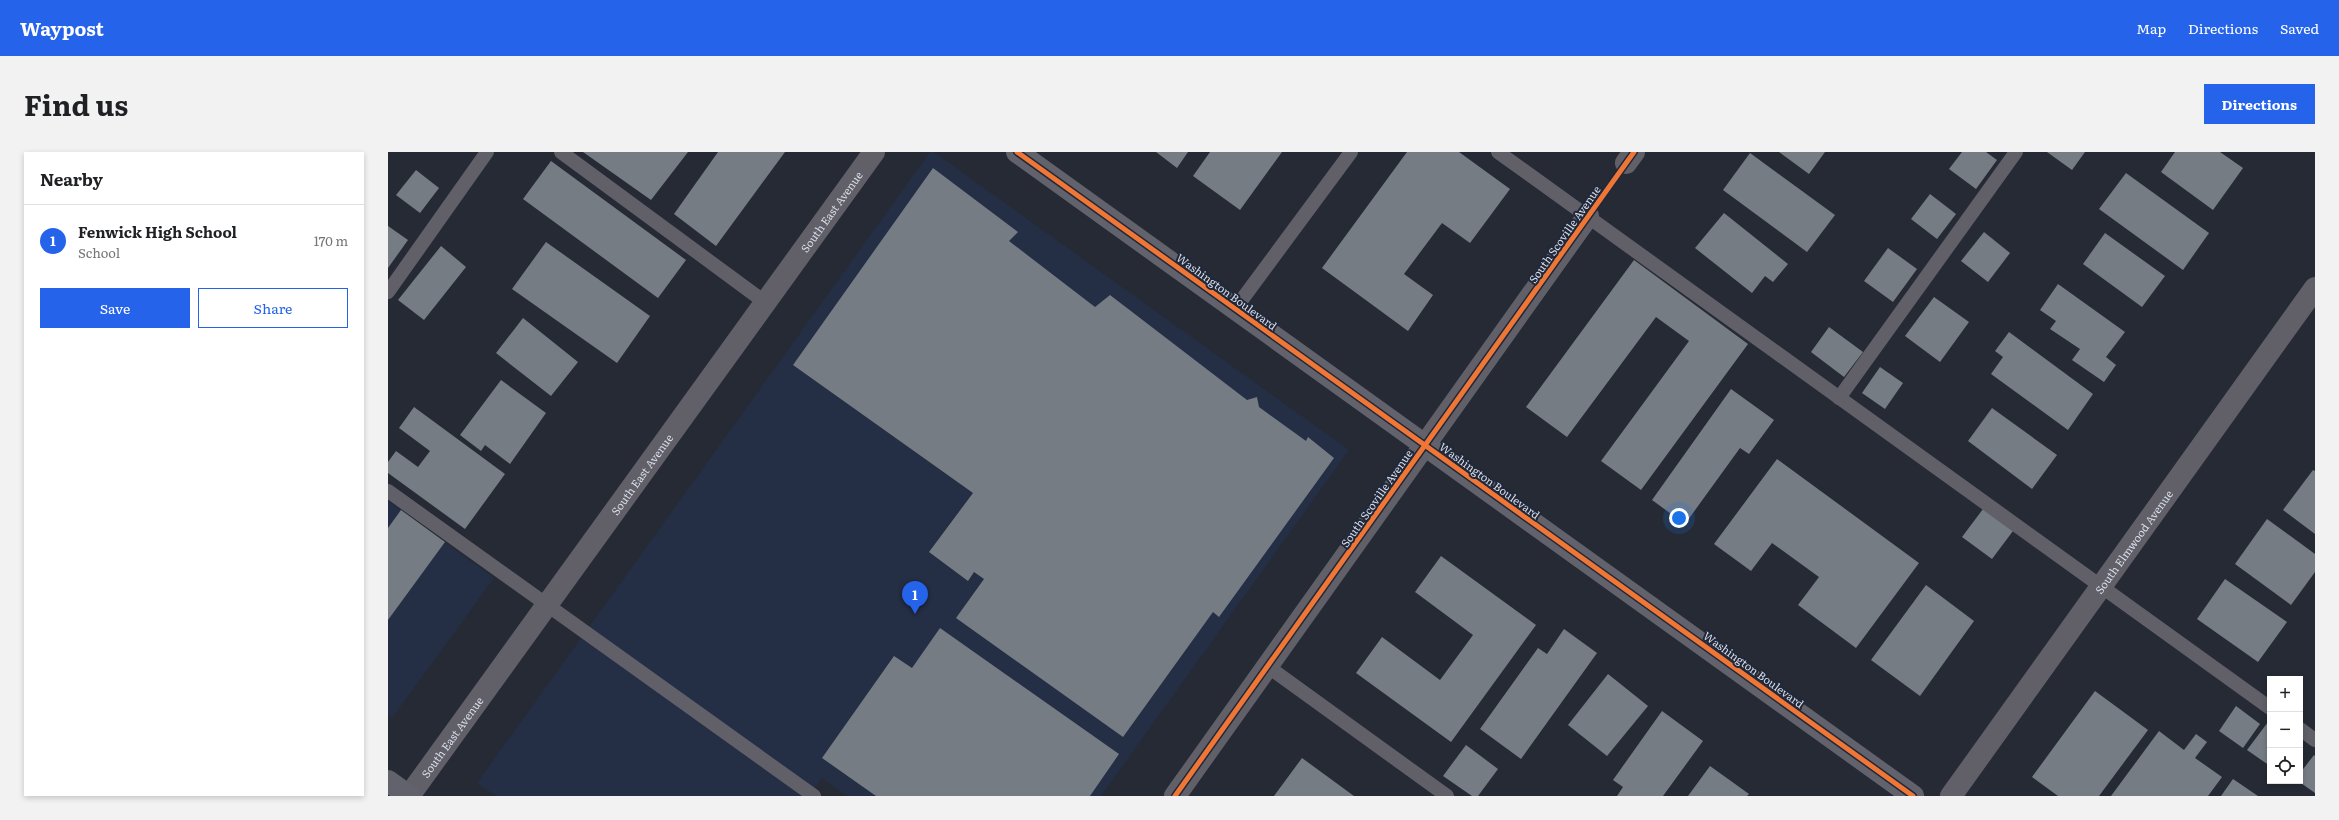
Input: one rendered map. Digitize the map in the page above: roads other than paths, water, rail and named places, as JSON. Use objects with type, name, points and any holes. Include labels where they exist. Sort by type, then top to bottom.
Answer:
[{"type":"street","name":"South East Avenue","points":[[409,796],[548,606],[874,152]]},
{"type":"street","name":"Washington Boulevard","points":[[1017,152],[1913,796]]},
{"type":"street","name":"South Scoville Avenue","points":[[1175,796],[1588,216]]},
{"type":"street","name":"South Elmwood Avenue","points":[[1952,796],[2315,288]]},
{"type":"street","points":[[388,781],[409,796]]},
{"type":"lane","points":[[388,292],[487,152]]},
{"type":"lane","points":[[561,152],[766,303]]},
{"type":"lane","points":[[1235,309],[1351,152]]},
{"type":"lane","points":[[1498,152],[2267,706]]},
{"type":"lane","points":[[1839,398],[2016,152]]},
{"type":"lane","points":[[388,491],[814,796]]},
{"type":"lane","points":[[1268,666],[1447,796]]},
{"type":"lane","points":[[2303,731],[2315,740]]},
{"type":"place","name":"Fenwick High School","points":[[915,614]]}]
